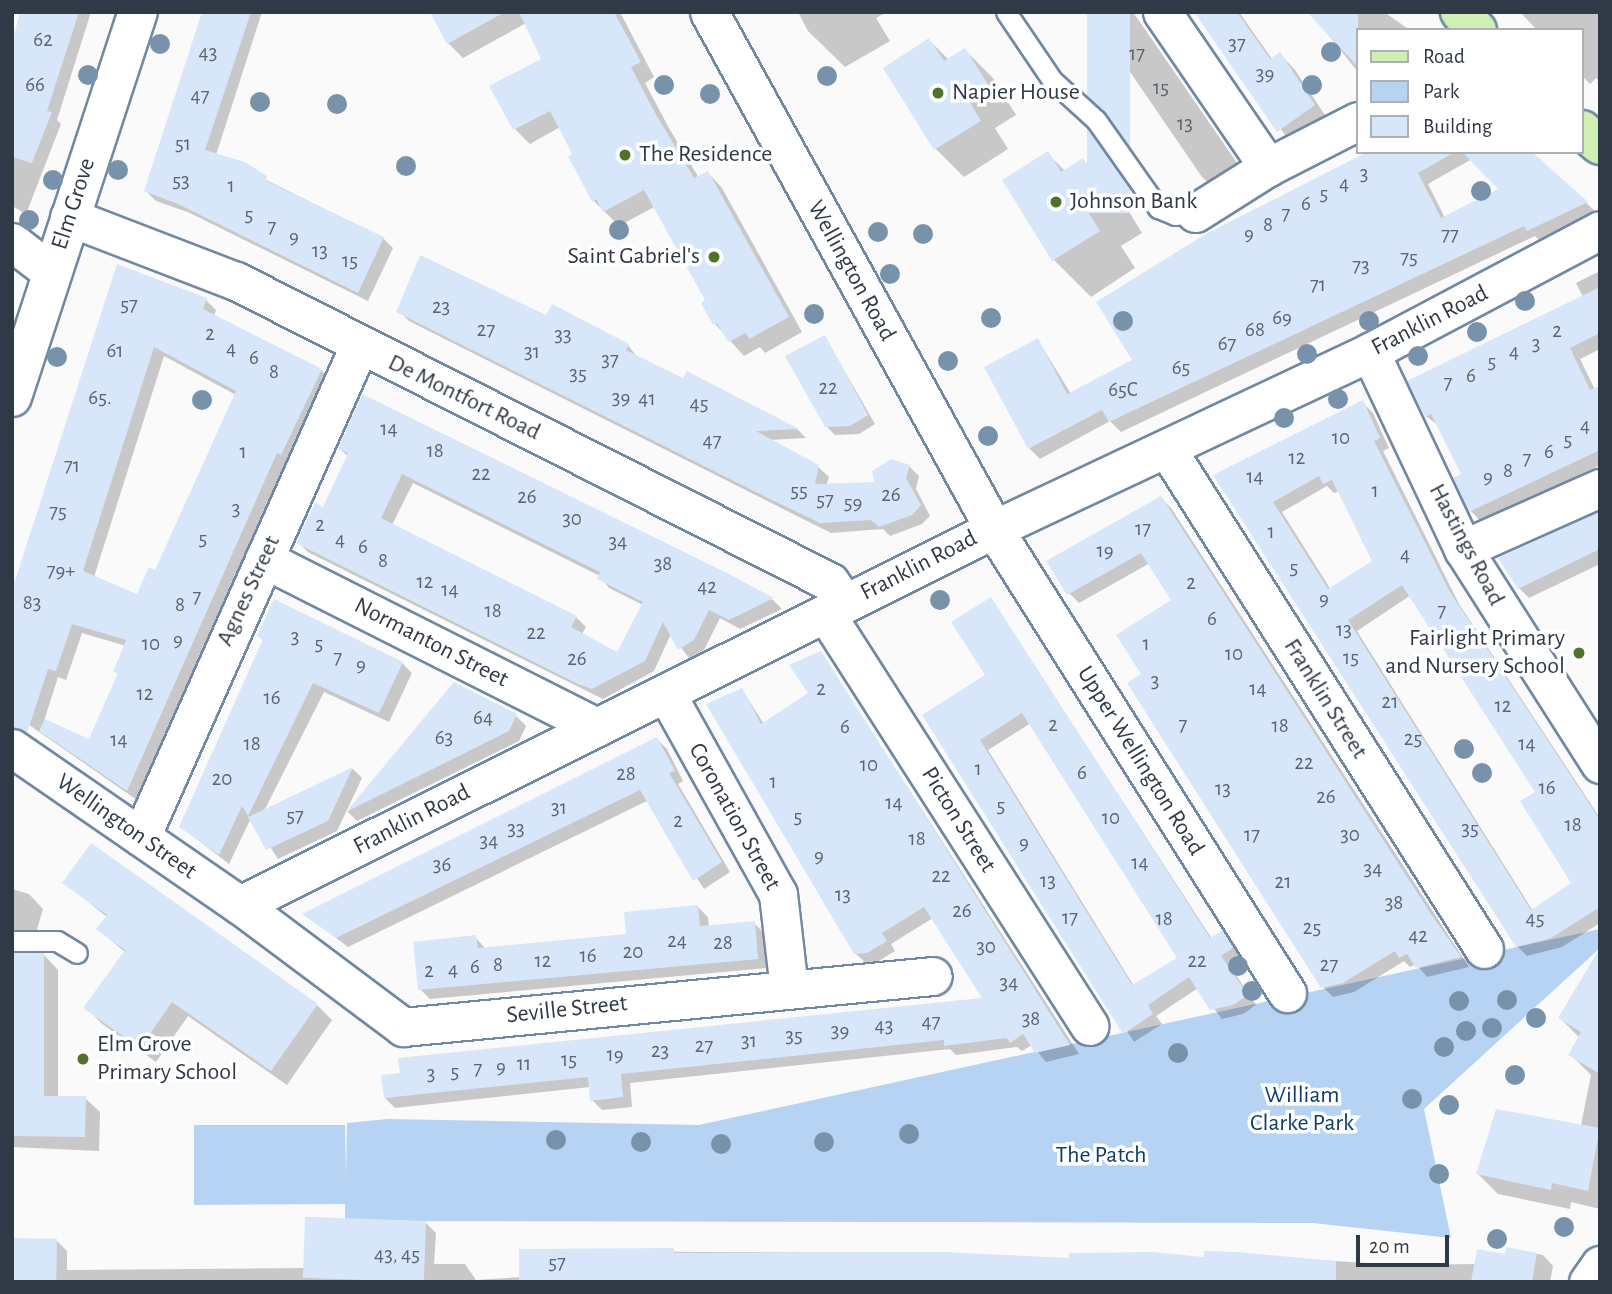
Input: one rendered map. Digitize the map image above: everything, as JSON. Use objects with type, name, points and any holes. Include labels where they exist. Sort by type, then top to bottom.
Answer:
[{"type":"main road","points":[[1460,12],[1475,28]]},
{"type":"main road","points":[[1584,132],[1600,145]]},
{"type":"street","name":"Elm Grove","points":[[12,397],[138,12]]},
{"type":"street","name":"Wellington Road","points":[[709,12],[994,529]]},
{"type":"street","points":[[1162,12],[1268,167]]},
{"type":"street","points":[[1195,213],[1268,167],[1356,122]]},
{"type":"street","name":"De Montfort Road","points":[[69,217],[198,264],[830,582],[836,608]]},
{"type":"street","name":"Franklin Road","points":[[240,905],[994,529],[1370,352],[1600,230]]},
{"type":"street","points":[[12,242],[51,272]]},
{"type":"street","name":"Agnes Street","points":[[141,837],[359,345]]},
{"type":"street","name":"Hastings Road","points":[[1370,352],[1464,549],[1600,764]]},
{"type":"street","name":"Franklin Street","points":[[1167,449],[1484,949]]},
{"type":"street","points":[[1464,549],[1600,488]]},
{"type":"street","name":"Upper Wellington Road","points":[[994,529],[1287,993]]},
{"type":"street","name":"Normanton Street","points":[[264,559],[597,727]]},
{"type":"street","name":"Picton Street","points":[[836,608],[1089,1027]]},
{"type":"street","name":"Coronation Street","points":[[666,693],[778,894],[789,989]]},
{"type":"street","name":"Wellington Street","points":[[12,748],[240,905]]},
{"type":"street","name":"Seville Street","points":[[240,905],[403,1027],[933,976]]},
{"type":"street","points":[[1589,1281],[1600,1265]]},
{"type":"lane","points":[[1006,12],[1052,80],[1096,120],[1158,208],[1175,215],[1195,213]]},
{"type":"lane","points":[[12,941],[57,942],[77,953]]},
{"type":"green space","name":"William Clarke Park","points":[[1600,929],[1600,948],[1424,1109],[1451,1238],[1313,1223],[374,1221],[345,1220],[345,1204],[194,1205],[194,1125],[345,1125],[346,1175],[347,1123],[388,1119],[699,1125]]},
{"type":"building","points":[[20,12],[79,12],[47,111],[52,112],[32,163],[12,157],[12,43]]},
{"type":"building","points":[[202,12],[251,12],[205,150],[245,162],[267,176],[266,181],[384,237],[358,293],[178,204],[144,191]]},
{"type":"building","points":[[430,12],[505,12],[447,44]]},
{"type":"building","points":[[519,12],[614,12],[641,62],[631,67],[654,111],[694,178],[708,171],[789,317],[749,339],[746,333],[728,342],[717,323],[713,325],[701,303],[705,300],[644,190],[603,212],[596,199],[592,202],[568,156],[572,154],[550,111],[513,130],[489,86],[541,59]]},
{"type":"building","points":[[1087,12],[1130,12],[1130,213],[1087,213]]},
{"type":"building","points":[[1194,12],[1237,12],[1270,59],[1280,52],[1315,105],[1277,132]]},
{"type":"building","points":[[1307,12],[1358,12],[1356,65]]},
{"type":"building","name":"Napier House","points":[[929,38],[944,61],[965,48],[989,86],[968,99],[981,121],[934,150],[883,68]]},
{"type":"building","name":"Johnson Bank","points":[[1048,151],[1061,172],[1083,158],[1107,196],[1086,209],[1100,231],[1052,261],[1002,180]]},
{"type":"building","points":[[1363,154],[1451,154],[1418,173],[1441,218],[1498,189],[1464,154],[1534,154],[1588,202],[1527,231],[1524,226],[1109,422],[1102,410],[1028,449],[984,367],[1038,338],[1067,394],[1132,360],[1096,302],[1204,235]]},
{"type":"building","points":[[420,255],[546,315],[552,304],[629,344],[626,350],[683,378],[687,371],[799,429],[756,431],[819,465],[815,484],[874,482],[872,471],[891,459],[910,465],[906,478],[921,505],[912,515],[879,527],[871,520],[820,523],[766,497],[396,312]]},
{"type":"building","points":[[117,264],[207,298],[203,309],[322,369],[281,455],[277,453],[127,791],[39,731],[45,719],[89,739],[118,673],[113,672],[126,640],[72,624],[56,671],[48,669],[27,733],[12,727],[12,590]],"holes":[[[154,347],[236,391],[155,570],[149,567],[137,594],[83,571]]]},
{"type":"building","points":[[1600,287],[1600,333],[1570,348],[1590,390],[1600,386],[1600,450],[1469,512],[1453,478],[1461,474],[1431,414],[1425,417],[1407,381]]},
{"type":"building","points":[[825,335],[868,415],[850,426],[825,427],[785,356]]},
{"type":"building","points":[[362,394],[774,598],[729,620],[709,610],[694,640],[678,650],[663,622],[645,661],[592,689],[296,543],[315,503],[323,507],[348,453],[338,449]],"holes":[[[402,474],[600,572],[597,579],[643,602],[617,652],[571,627],[577,616],[381,518]]]},
{"type":"building","points":[[1363,400],[1380,438],[1374,441],[1450,592],[1600,820],[1600,907],[1551,938],[1516,947],[1213,475]],"holes":[[[1319,476],[1323,484],[1332,480],[1372,561],[1328,589],[1273,502]],[[1402,585],[1535,792],[1520,801],[1571,883],[1531,910],[1348,620]]]},
{"type":"building","points":[[1161,496],[1461,957],[1416,968],[1407,954],[1399,958],[1395,951],[1343,983],[1321,988],[1127,683],[1141,674],[1116,635],[1171,600],[1141,553],[1067,595],[1046,561]]},
{"type":"building","points":[[1600,511],[1600,549],[1518,589],[1498,558]]},
{"type":"building","points":[[991,597],[1210,938],[1223,930],[1233,948],[1221,956],[1248,995],[1233,1005],[1210,1010],[1189,977],[1148,1005],[1153,1014],[1123,1034],[922,715],[985,675],[951,622]],"holes":[[[1022,713],[1177,958],[1132,985],[980,740]]]},
{"type":"building","points":[[274,599],[403,662],[379,713],[313,683],[248,816],[242,806],[219,855],[179,827],[263,639],[257,636]]},
{"type":"building","points":[[821,651],[1070,1045],[1035,1053],[1023,1034],[1010,1043],[1007,1038],[944,1046],[944,1040],[621,1074],[623,1097],[590,1101],[588,1077],[384,1098],[381,1075],[400,1073],[398,1058],[982,998],[924,907],[882,933],[887,941],[867,953],[854,954],[706,704],[742,688],[761,724],[808,693],[789,665]]},
{"type":"building","points":[[454,682],[517,714],[509,731],[346,812]]},
{"type":"building","points":[[657,737],[675,771],[669,773],[722,862],[693,881],[640,790],[336,938],[302,914]]},
{"type":"building","points":[[353,767],[328,821],[266,850],[248,817]]},
{"type":"building","points":[[91,843],[318,1004],[271,1071],[172,1002],[140,1048],[83,1008],[125,950],[96,929],[107,915],[62,883]]},
{"type":"building","points":[[698,905],[700,926],[755,921],[758,959],[418,990],[413,942],[476,935],[478,948],[626,934],[624,912]]},
{"type":"building","points":[[1600,948],[1600,1074],[1568,1055],[1581,1032],[1558,1018]]},
{"type":"building","points":[[12,953],[44,953],[44,1096],[86,1096],[85,1137],[12,1136]]},
{"type":"building","points":[[1496,1109],[1600,1128],[1588,1191],[1552,1183],[1551,1190],[1476,1174]]},
{"type":"building","points":[[305,1217],[426,1221],[424,1282],[303,1278]]},
{"type":"building","points":[[12,1238],[57,1239],[56,1282],[12,1282]]},
{"type":"building","points":[[1506,1247],[1537,1253],[1532,1282],[1471,1282],[1477,1249],[1505,1254]]},
{"type":"building","points":[[674,1248],[674,1253],[944,1252],[1069,1258],[1069,1253],[1152,1252],[1204,1257],[1204,1251],[1237,1252],[1336,1261],[1336,1282],[519,1282],[519,1249]]},
{"type":"place","name":"Napier House","points":[[938,93]]},
{"type":"place","name":"The Residence","points":[[625,155]]},
{"type":"place","name":"Johnson Bank","points":[[1056,202]]},
{"type":"place","name":"Saint Gabriel's","points":[[714,257]]},
{"type":"place","name":"Fairlight Primary and Nursery School","points":[[1579,653]]},
{"type":"place","name":"Elm Grove Primary School","points":[[83,1059]]},
{"type":"park label","name":"The Patch","points":[[1101,1156]]}]
